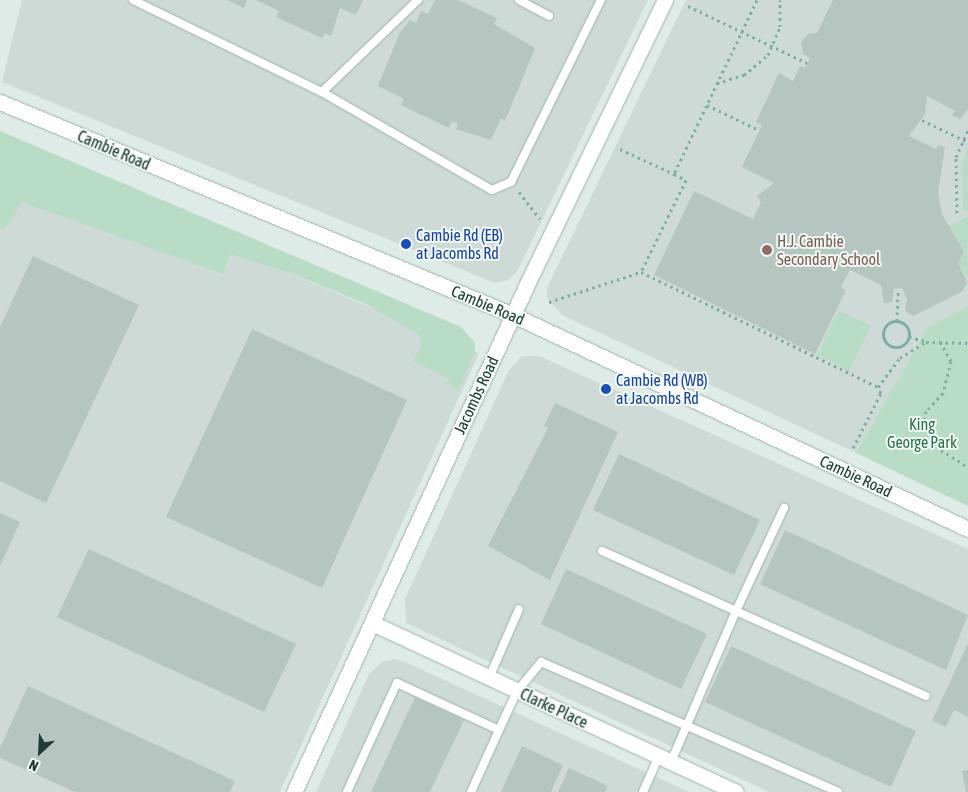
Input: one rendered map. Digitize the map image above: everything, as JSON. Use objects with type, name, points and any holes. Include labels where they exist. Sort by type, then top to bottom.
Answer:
[{"type":"street","name":"Jacombs Road","points":[[294,792],[513,315],[665,0]]},
{"type":"street","name":"Cambie Road","points":[[0,102],[513,315],[968,529]]},
{"type":"street","name":"Clarke Place","points":[[372,623],[736,792]]},
{"type":"lane","points":[[133,0],[322,92],[492,190],[511,182],[601,0]]},
{"type":"lane","points":[[322,92],[418,0]]},
{"type":"lane","points":[[519,0],[549,16]]},
{"type":"lane","points":[[643,792],[687,725],[736,610],[784,508]]},
{"type":"lane","points":[[602,551],[926,696]]},
{"type":"lane","points":[[489,678],[519,609]]},
{"type":"lane","points":[[471,792],[517,691],[542,662],[838,792]]},
{"type":"lane","points":[[347,792],[397,683],[500,730]]},
{"type":"path","points":[[674,174],[756,0]]},
{"type":"path","points":[[717,83],[754,69],[772,47],[780,27],[780,0]]},
{"type":"path","points":[[688,6],[807,63]]},
{"type":"path","points":[[706,105],[759,130]]},
{"type":"path","points":[[922,120],[968,142]]},
{"type":"path","points":[[957,214],[954,175],[963,139],[968,130]]},
{"type":"path","points":[[620,150],[686,180],[642,272]]},
{"type":"path","points":[[511,182],[540,219]]},
{"type":"path","points":[[549,302],[642,272],[878,387],[881,393],[853,448]]},
{"type":"path","points":[[897,321],[898,288]]},
{"type":"path","points":[[897,321],[886,326],[886,342],[897,348],[909,337]]},
{"type":"path","points":[[897,321],[908,328],[909,337]]},
{"type":"path","points":[[909,337],[926,342],[968,343]]},
{"type":"path","points":[[878,387],[900,358],[926,342]]},
{"type":"path","points":[[939,342],[951,361],[943,393],[926,411],[923,424],[941,450],[968,467]]},
{"type":"shaded area","points":[[22,0],[648,0],[517,272],[508,280],[495,283],[2,82]]},
{"type":"shaded area","name":"H.J. Cambie Secondary School","points":[[686,0],[968,0],[968,146],[961,168],[963,211],[968,212],[968,306],[927,328],[856,453],[562,315],[547,298],[547,288]]},
{"type":"shaded area","points":[[4,153],[479,353],[280,792],[0,792],[0,163]]},
{"type":"shaded area","points":[[522,356],[539,356],[968,549],[968,792],[769,792],[406,623],[405,599],[509,370]]},
{"type":"shaded area","points":[[395,659],[689,792],[316,792],[369,674],[382,662]]},
{"type":"green space","points":[[0,131],[461,327],[475,343],[475,352],[457,392],[447,378],[414,361],[422,342],[419,335],[368,305],[293,274],[230,254],[223,274],[22,202],[4,230],[0,228]]},
{"type":"green space","points":[[968,146],[968,212],[963,211],[961,168]]},
{"type":"green space","points":[[968,216],[968,276],[966,277],[958,263],[964,253],[948,227]]},
{"type":"green space","name":"King George Park","points":[[968,306],[968,506],[856,453],[927,328]]},
{"type":"green space","points":[[839,311],[871,326],[849,371],[817,355]]},
{"type":"building","points":[[227,0],[247,0],[244,8]]},
{"type":"building","points":[[256,0],[363,0],[356,15],[340,8],[331,36],[325,33],[322,38],[276,17],[279,11]]},
{"type":"building","points":[[435,0],[458,0],[497,18],[494,24],[535,48],[505,121],[501,118],[491,140],[456,129],[458,124],[452,121],[449,128],[401,105],[404,99],[378,86],[400,32],[410,20],[416,23],[421,11],[428,14]]},
{"type":"building","name":"H.J. Cambie Secondary School","points":[[833,0],[968,0],[968,109],[960,119],[952,115],[955,111],[927,96],[925,114],[909,136],[936,149],[938,145],[945,147],[938,192],[942,214],[964,252],[958,263],[967,282],[963,291],[913,316],[905,311],[907,299],[902,288],[894,289],[892,302],[884,303],[881,285],[850,270],[841,287],[846,290],[815,354],[654,275],[694,191],[753,219],[761,202],[757,196],[774,183],[742,167],[762,125],[756,122],[779,73],[793,81],[800,66],[805,68],[810,58],[803,54],[801,42],[808,34],[817,33]]},
{"type":"building","points":[[33,256],[139,305],[46,503],[0,481],[0,327]]},
{"type":"building","points":[[252,329],[407,400],[322,588],[166,517]]},
{"type":"building","points":[[555,403],[618,432],[550,580],[488,546],[548,428],[544,426]]},
{"type":"building","points":[[619,454],[760,520],[734,575],[593,510]]},
{"type":"building","points":[[0,513],[20,522],[0,566]]},
{"type":"building","points":[[785,530],[968,615],[946,670],[760,584]]},
{"type":"building","points":[[89,549],[296,644],[264,712],[57,617]]},
{"type":"building","points":[[566,569],[707,634],[681,689],[541,624]]},
{"type":"building","points":[[968,643],[968,717],[954,710],[946,727],[932,721]]},
{"type":"building","points":[[731,646],[916,731],[891,787],[705,702]]},
{"type":"building","points":[[28,686],[235,781],[230,792],[75,792],[0,758],[0,748]]},
{"type":"building","points":[[415,697],[464,720],[430,792],[371,792]]},
{"type":"building","points":[[522,746],[563,765],[551,792],[501,792]]},
{"type":"building","points":[[569,768],[608,786],[605,792],[558,792]]},
{"type":"building","points":[[968,770],[968,792],[966,792],[962,771]]},
{"type":"place","name":"Cambie Rd (EB) at Jacombs Rd","points":[[406,244]]},
{"type":"place","name":"H.J. Cambie Secondary School","points":[[767,250]]},
{"type":"place","name":"Cambie Rd (WB) at Jacombs Rd","points":[[606,389]]}]
